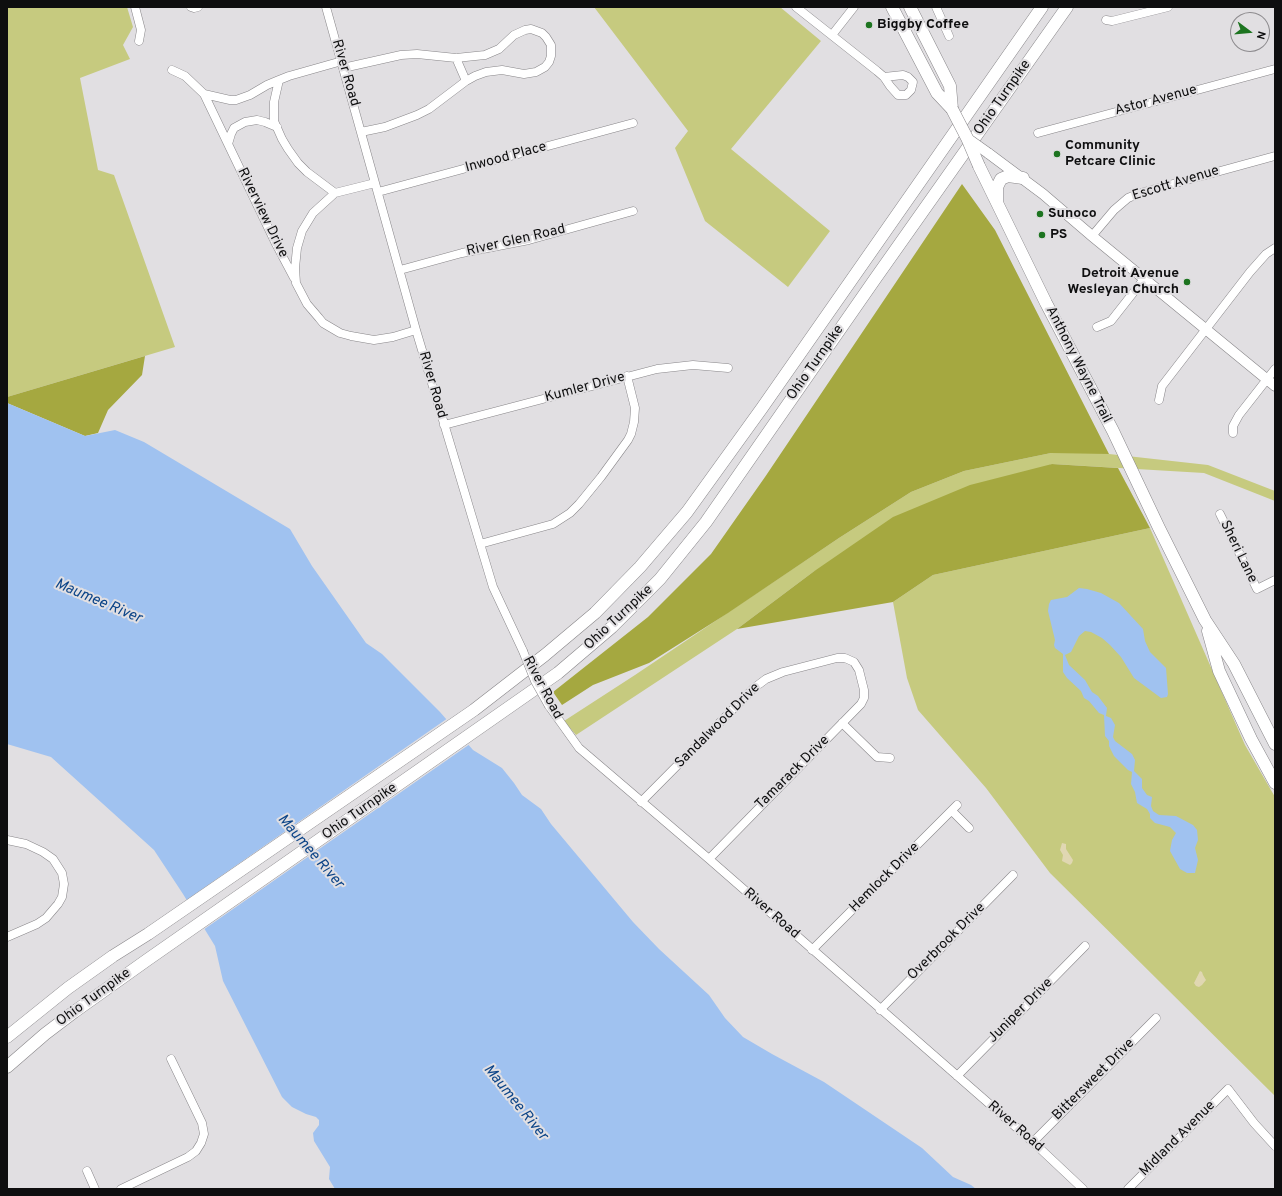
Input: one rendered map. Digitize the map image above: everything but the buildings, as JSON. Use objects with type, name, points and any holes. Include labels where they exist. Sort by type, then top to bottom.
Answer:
[{"type":"highway","name":"Anthony Wayne Trail","points":[[892,7],[937,93],[952,109],[1046,303],[1113,431],[1205,620],[1234,664],[1275,744]]},
{"type":"highway","name":"Anthony Wayne Trail","points":[[910,7],[950,86],[952,109]]},
{"type":"highway","name":"Ohio Turnpike","points":[[7,1037],[68,988],[113,956],[148,934],[474,710],[545,655],[595,613],[640,567],[687,512],[766,402],[1042,7]]},
{"type":"highway","name":"Ohio Turnpike","points":[[7,1067],[45,1034],[74,1012],[558,673],[612,627],[660,579],[706,522],[1067,7]]},
{"type":"highway","points":[[998,205],[997,187],[1001,179],[1008,176],[1024,178]]},
{"type":"highway","name":"Anthony Wayne Trail","points":[[1205,620],[1219,671],[1250,739],[1275,783]]},
{"type":"main road","points":[[967,138],[1024,178],[1144,279],[1271,382]]},
{"type":"street","points":[[135,7],[141,30],[139,41]]},
{"type":"street","points":[[191,7],[198,7]]},
{"type":"street","name":"River Road","points":[[326,7],[416,330],[493,587],[535,681],[549,706],[579,748],[709,859],[880,1010],[1033,1142],[1083,1189]]},
{"type":"street","points":[[796,7],[884,77]]},
{"type":"street","points":[[832,35],[854,7]]},
{"type":"street","points":[[936,7],[950,36]]},
{"type":"street","points":[[1106,20],[1112,21],[1168,7]]},
{"type":"street","points":[[204,94],[236,100],[250,95],[267,85],[289,76],[385,57],[417,54],[469,58],[492,52],[505,45],[514,35],[531,29],[542,33],[551,45],[551,56],[549,62],[545,67],[536,72],[524,74],[513,71],[494,71],[476,76],[466,81],[434,105],[417,115],[384,127],[361,132]]},
{"type":"street","points":[[456,58],[466,81]]},
{"type":"street","name":"Astor Avenue","points":[[1038,133],[1275,69]]},
{"type":"street","name":"Riverview Drive","points":[[172,70],[185,76],[204,94],[296,283],[307,304],[319,318],[340,333],[374,340],[388,338],[416,330]]},
{"type":"street","points":[[279,80],[274,102],[274,121],[277,128],[285,144],[298,163],[312,177],[335,193]]},
{"type":"street","points":[[228,144],[234,128],[245,122],[257,120],[277,128]]},
{"type":"street","name":"Inwood Place","points":[[378,192],[633,123]]},
{"type":"street","name":"Escott Avenue","points":[[1092,236],[1114,210],[1128,198],[1140,193],[1275,156]]},
{"type":"street","points":[[296,283],[295,258],[302,231],[313,213],[335,193],[375,183]]},
{"type":"street","name":"River Glen Road","points":[[400,270],[462,253],[529,240],[633,211]]},
{"type":"street","points":[[1159,400],[1162,386],[1205,329],[1250,272],[1266,254],[1275,248]]},
{"type":"street","points":[[1097,327],[1111,321],[1144,279]]},
{"type":"street","name":"Kumler Drive","points":[[444,426],[657,369],[693,365],[728,368]]},
{"type":"street","points":[[1233,433],[1233,426],[1239,415],[1271,382],[1275,369]]},
{"type":"street","points":[[480,544],[553,524],[567,516],[579,504],[601,477],[631,434],[635,408],[627,376]]},
{"type":"street","name":"Sheri Lane","points":[[1220,514],[1257,589],[1275,580]]},
{"type":"street","name":"Sandalwood Drive","points":[[642,802],[754,688],[766,679],[783,672],[837,658],[845,658],[854,662],[859,670],[862,681]]},
{"type":"street","name":"Tamarack Drive","points":[[709,859],[861,704],[864,698],[862,681]]},
{"type":"street","points":[[842,723],[877,757],[890,758]]},
{"type":"street","name":"Hemlock Drive","points":[[812,950],[955,808],[970,828]]},
{"type":"street","points":[[7,840],[26,844],[43,852],[53,859],[62,873],[64,884],[62,897],[46,918],[37,924],[7,937]]},
{"type":"street","name":"Overbrook Drive","points":[[880,1010],[1013,875]]},
{"type":"street","name":"Juniper Drive","points":[[957,1076],[1085,946]]},
{"type":"street","name":"Bittersweet Drive","points":[[1033,1142],[1156,1018]]},
{"type":"street","points":[[120,1189],[188,1157],[196,1151],[201,1143],[204,1134],[202,1123],[171,1059]]},
{"type":"street","name":"Midland Avenue","points":[[1128,1189],[1228,1089],[1254,1123],[1275,1146]]},
{"type":"street","points":[[87,1171],[94,1189]]},
{"type":"green space","points":[[7,7],[127,7],[133,27],[123,45],[130,59],[80,78],[98,170],[114,175],[175,347],[7,397]]},
{"type":"green space","points":[[594,7],[780,7],[821,41],[731,149],[830,231],[788,287],[705,221],[675,148],[688,131]]},
{"type":"green space","points":[[1051,453],[1100,453],[1208,465],[1275,491],[1275,501],[1204,473],[1052,464],[813,572],[737,629],[576,735],[564,721],[839,538],[911,492],[964,471]]},
{"type":"green space","points":[[1150,528],[1245,745],[1275,797],[1275,1096],[1050,873],[986,788],[918,710],[907,678],[893,602],[933,575]]},
{"type":"shaded area","points":[[962,184],[995,230],[1109,454],[1051,453],[964,471],[911,492],[839,538],[728,613],[649,663],[593,685],[562,705],[553,692],[648,617],[711,554],[765,477]]},
{"type":"shaded area","points":[[145,356],[142,375],[108,410],[98,433],[85,436],[7,403],[7,397]]},
{"type":"shaded area","points":[[1052,464],[1118,468],[1150,528],[933,575],[893,602],[737,629],[813,572],[893,517],[970,485]]},
{"type":"sand","points":[[1062,843],[1066,844],[1066,849],[1073,860],[1070,865],[1062,861],[1063,855],[1060,850]]},
{"type":"sand","points":[[1200,971],[1206,980],[1199,987],[1194,983]]},
{"type":"water","name":"Maumee River","points":[[7,403],[85,436],[115,430],[144,442],[290,529],[312,566],[366,643],[382,654],[440,712],[473,750],[502,768],[522,795],[541,809],[551,824],[633,922],[659,949],[709,995],[725,1018],[743,1037],[824,1082],[922,1148],[953,1177],[971,1185],[976,1189],[335,1189],[329,1179],[330,1167],[314,1141],[313,1133],[319,1125],[319,1120],[316,1117],[292,1107],[282,1097],[223,981],[215,946],[154,850],[51,757],[7,744]]},
{"type":"water","points":[[1079,588],[1101,593],[1119,603],[1143,629],[1145,641],[1150,652],[1166,668],[1168,694],[1167,697],[1161,698],[1134,678],[1121,657],[1110,645],[1102,638],[1091,632],[1085,631],[1079,636],[1071,652],[1065,655],[1069,665],[1085,680],[1092,692],[1098,696],[1107,708],[1106,716],[1111,718],[1115,725],[1113,737],[1115,741],[1132,754],[1135,760],[1134,771],[1142,779],[1142,788],[1147,795],[1152,797],[1151,806],[1153,811],[1159,815],[1176,816],[1193,825],[1197,830],[1198,840],[1195,848],[1198,860],[1195,873],[1187,873],[1180,869],[1170,851],[1172,840],[1176,833],[1170,827],[1155,823],[1150,818],[1150,814],[1147,809],[1137,803],[1135,792],[1131,784],[1132,772],[1114,756],[1109,746],[1109,741],[1105,736],[1104,715],[1099,713],[1089,701],[1084,698],[1081,691],[1067,678],[1063,672],[1063,654],[1055,648],[1054,645],[1055,640],[1048,611],[1049,604],[1051,600],[1067,597]]},
{"type":"pier","points":[[448,718],[470,744],[203,930],[185,901]]},
{"type":"place","name":"Biggby Coffee","points":[[869,25]]},
{"type":"place","name":"Community Petcare Clinic","points":[[1057,154]]},
{"type":"place","name":"Sunoco","points":[[1040,214]]},
{"type":"place","name":"PS","points":[[1042,235]]},
{"type":"place","name":"Detroit Avenue Wesleyan Church","points":[[1187,282]]}]
